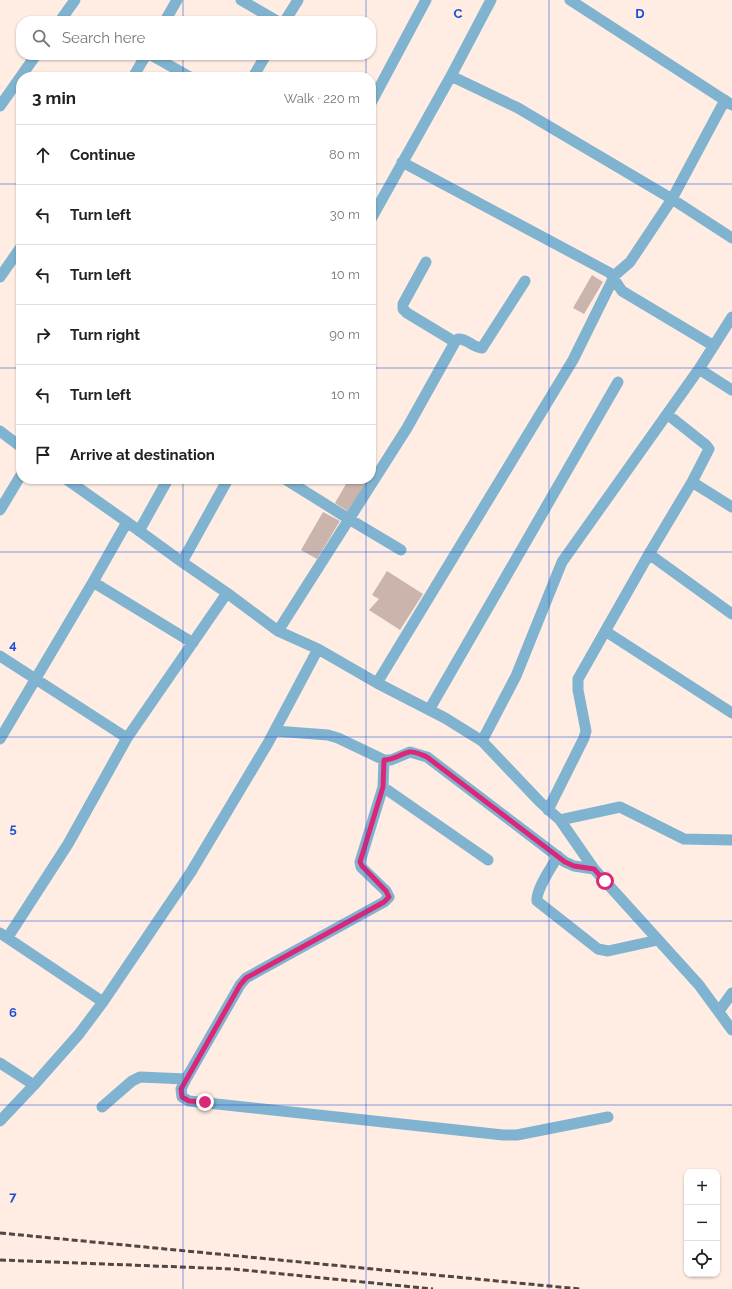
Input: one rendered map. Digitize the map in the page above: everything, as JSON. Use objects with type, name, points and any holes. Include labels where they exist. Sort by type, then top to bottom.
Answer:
[{"type":"street","points":[[64,16],[75,0]]},
{"type":"street","points":[[168,16],[177,0]]},
{"type":"street","points":[[241,0],[268,16]]},
{"type":"street","points":[[288,16],[298,0]]},
{"type":"street","points":[[376,94],[426,0]]},
{"type":"street","points":[[376,209],[491,0]]},
{"type":"street","points":[[377,683],[573,360],[614,277],[630,262],[672,199],[728,102],[570,0]]},
{"type":"street","points":[[26,72],[33,60]]},
{"type":"street","points":[[136,72],[143,60]]},
{"type":"street","points":[[160,60],[181,72]]},
{"type":"street","points":[[256,72],[263,60]]},
{"type":"street","points":[[450,76],[518,108],[672,199],[732,238]]},
{"type":"street","points":[[0,106],[16,86]]},
{"type":"street","points":[[402,162],[610,273],[622,291],[714,346]]},
{"type":"street","points":[[0,277],[16,254]]},
{"type":"street","points":[[426,262],[403,304],[403,309],[406,313],[455,342]]},
{"type":"street","points":[[376,477],[407,428],[455,342],[462,338],[479,348],[482,348],[526,281]]},
{"type":"street","points":[[482,741],[516,676],[562,562],[699,369],[732,317]]},
{"type":"street","points":[[699,369],[732,390]]},
{"type":"street","points":[[429,710],[618,382]]},
{"type":"street","points":[[548,810],[584,738],[586,727],[578,690],[578,679],[692,482],[709,449],[667,414]]},
{"type":"street","points":[[0,431],[16,443]]},
{"type":"street","points":[[692,482],[732,507]]},
{"type":"street","points":[[0,510],[16,483]]},
{"type":"street","points":[[73,484],[227,593],[278,632],[318,649],[482,741],[548,810],[560,820],[594,869],[699,985],[732,1030]]},
{"type":"street","points":[[139,532],[165,484]]},
{"type":"street","points":[[182,562],[225,484]]},
{"type":"street","points":[[293,484],[401,550]]},
{"type":"street","points":[[278,632],[371,484]]},
{"type":"street","points":[[0,739],[127,522]]},
{"type":"street","points":[[649,554],[732,614]]},
{"type":"street","points":[[93,582],[193,643]]},
{"type":"street","points":[[103,1002],[4,935],[68,844],[127,738],[227,593]]},
{"type":"street","points":[[605,631],[732,713]]},
{"type":"street","points":[[0,1121],[75,1039],[103,1002],[191,872],[274,731],[318,649]]},
{"type":"street","points":[[0,656],[127,738]]},
{"type":"street","points":[[274,731],[328,735],[338,738],[384,760],[391,760],[410,752],[418,753],[427,757],[558,856],[574,866],[594,869]]},
{"type":"street","points":[[384,760],[383,787],[360,862],[386,891],[389,897],[384,902],[246,978],[240,985],[186,1079],[181,1089],[182,1097],[189,1101],[503,1135],[517,1135],[608,1117]]},
{"type":"street","points":[[383,787],[488,860]]},
{"type":"street","points":[[560,820],[620,807],[684,839],[732,840]]},
{"type":"street","points":[[558,856],[536,896],[536,901],[598,949],[608,951],[658,940]]},
{"type":"street","points":[[719,1012],[732,993]]},
{"type":"street","points":[[0,1063],[34,1085]]},
{"type":"street","points":[[102,1107],[132,1081],[140,1077],[186,1079]]},
{"type":"building","points":[[592,275],[603,282],[584,314],[573,308]]},
{"type":"building","points":[[346,484],[365,484],[349,512],[335,503]]},
{"type":"building","points":[[323,512],[340,521],[317,559],[301,550]]},
{"type":"building","points":[[387,571],[423,594],[400,630],[369,610],[379,599],[372,595]]},
{"type":"railway","points":[[0,1233],[580,1289]]},
{"type":"railway","points":[[0,1260],[233,1269],[433,1289]]},
{"type":"route","points":[[205,1102],[189,1101],[182,1097],[181,1089],[240,985],[246,978],[384,902],[389,897],[386,891],[360,862],[383,787],[384,760],[391,760],[410,752],[418,753],[427,757],[565,862],[574,866],[594,869],[605,881]]}]
